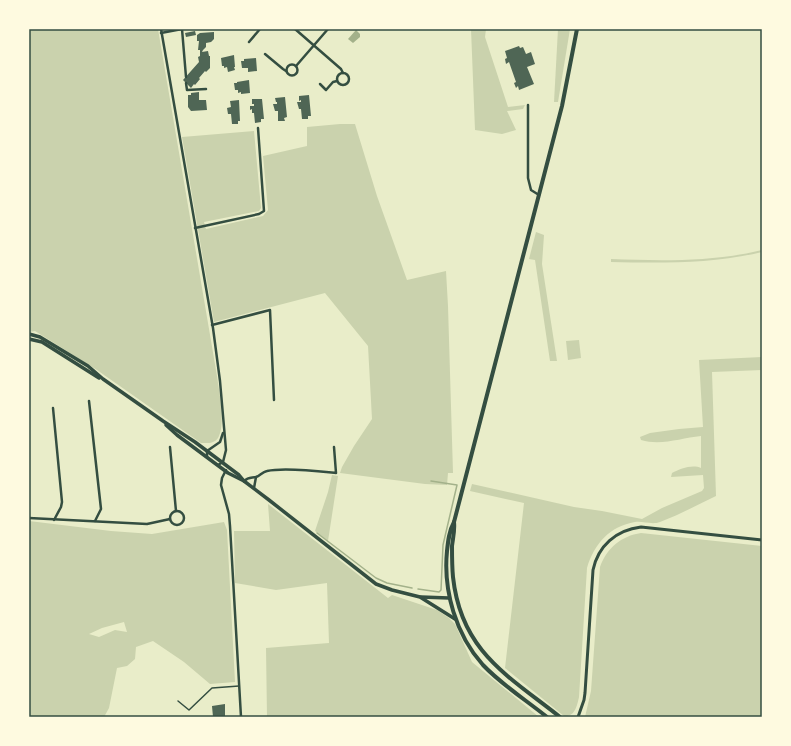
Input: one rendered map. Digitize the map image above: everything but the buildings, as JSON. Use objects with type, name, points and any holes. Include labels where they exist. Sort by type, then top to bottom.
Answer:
[{"type":"main road","points":[[560,717],[487,657],[474,639],[468,630],[457,602],[452,558],[454,522],[562,106],[577,29]]},
{"type":"main road","points":[[29,334],[46,340],[88,366],[103,379],[162,421],[178,430],[223,462],[244,481]]},
{"type":"main road","points":[[29,339],[42,342],[90,373],[103,379]]},
{"type":"main road","points":[[162,421],[177,435],[226,471],[254,488],[372,580],[392,590],[420,597],[449,598],[457,602]]},
{"type":"main road","points":[[454,522],[450,529],[446,558],[446,576],[452,608],[468,644],[482,664],[498,679],[547,717]]},
{"type":"main road","points":[[420,597],[457,620]]},
{"type":"main road","points":[[441,609],[447,610],[452,608],[457,602]]},
{"type":"street","points":[[161,29],[212,325],[220,381],[226,450],[223,462],[218,465]]},
{"type":"street","points":[[161,33],[182,29],[186,77]]},
{"type":"street","points":[[249,42],[260,29]]},
{"type":"street","points":[[295,29],[348,76],[349,80],[347,84],[341,85],[337,81]]},
{"type":"street","points":[[296,66],[328,29]]},
{"type":"street","points":[[265,54],[286,71],[288,75],[295,76],[298,72],[296,66]]},
{"type":"street","points":[[286,71],[289,66],[296,66]]},
{"type":"street","points":[[337,81],[338,74],[343,73]]},
{"type":"street","points":[[320,84],[326,90],[333,82],[337,81]]},
{"type":"street","points":[[186,83],[187,90],[206,89]]},
{"type":"street","points":[[528,105],[528,178],[531,190],[539,195]]},
{"type":"street","points":[[195,228],[259,214],[264,211],[258,128]]},
{"type":"street","points":[[212,325],[270,310],[274,400]]},
{"type":"street","points":[[89,401],[101,509],[95,521]]},
{"type":"street","points":[[53,408],[62,502],[54,520]]},
{"type":"street","points":[[207,457],[207,451],[220,442],[224,430]]},
{"type":"street","points":[[244,481],[250,477],[271,470],[336,473],[334,447]]},
{"type":"street","points":[[170,448],[176,511]]},
{"type":"street","points":[[229,467],[222,478],[221,485],[229,520],[241,717]]},
{"type":"street","points":[[254,488],[256,476]]},
{"type":"street","points":[[170,519],[176,525],[182,522],[184,518],[181,512],[176,511]]},
{"type":"street","points":[[170,519],[172,513],[176,511]]},
{"type":"street","points":[[29,518],[147,524],[170,519]]},
{"type":"street","points":[[578,717],[585,693],[593,570],[599,552],[608,541],[620,532],[641,527],[762,540]]},
{"type":"lane","points":[[178,701],[189,710],[212,688],[239,686]]},
{"type":"shaded area","points":[[29,29],[158,29],[220,399],[222,425],[218,438],[210,443],[201,443],[97,370],[35,331],[29,332]]},
{"type":"shaded area","points":[[471,29],[486,29],[485,37],[508,107],[525,105],[523,109],[507,111],[516,130],[502,134],[475,130]]},
{"type":"shaded area","points":[[558,29],[570,29],[558,102],[554,102]]},
{"type":"shaded area","points":[[356,30],[360,34],[360,37],[353,43],[348,39]]},
{"type":"shaded area","points":[[355,124],[377,196],[407,280],[446,271],[453,473],[448,473],[447,485],[425,484],[340,473],[354,446],[372,419],[368,346],[325,293],[214,322],[182,137],[254,131],[261,208],[259,211],[204,222],[206,229],[263,216],[268,210],[263,156],[307,146],[307,127]]},
{"type":"shaded area","points":[[536,232],[544,235],[542,264],[557,361],[550,361],[535,260],[529,259]]},
{"type":"shaded area","points":[[762,250],[762,252],[743,256],[706,261],[611,262],[611,259],[706,259]]},
{"type":"shaded area","points":[[579,340],[581,358],[568,360],[566,341]]},
{"type":"shaded area","points":[[762,357],[762,370],[712,372],[716,496],[660,522],[635,522],[626,524],[611,532],[604,538],[594,551],[587,568],[579,697],[573,713],[568,716],[564,716],[505,668],[524,503],[470,491],[472,484],[574,507],[642,519],[662,508],[702,491],[704,488],[703,475],[671,477],[672,473],[682,469],[690,467],[701,468],[701,436],[664,442],[648,442],[641,440],[640,437],[650,433],[703,427],[699,360]]},
{"type":"shaded area","points":[[332,475],[338,476],[328,541],[315,531]]},
{"type":"shaded area","points":[[268,504],[388,598],[392,595],[437,610],[449,618],[455,624],[472,662],[539,717],[267,717],[266,648],[329,643],[327,583],[276,590],[235,583],[234,531],[270,531]]},
{"type":"shaded area","points":[[29,521],[111,531],[152,534],[224,522],[227,530],[235,682],[210,684],[184,662],[153,641],[136,647],[135,659],[127,666],[117,668],[109,708],[104,717],[29,717]],"holes":[[[124,622],[127,632],[115,630],[99,637],[89,634],[102,628]]]},
{"type":"shaded area","points":[[641,533],[762,546],[762,717],[585,717],[591,691],[600,567],[607,554],[616,544],[627,537]]},
{"type":"waterway","points":[[418,589],[439,592],[441,590],[443,545],[457,485],[431,481]]},
{"type":"waterway","points":[[317,533],[376,578],[387,583],[412,588]]}]
